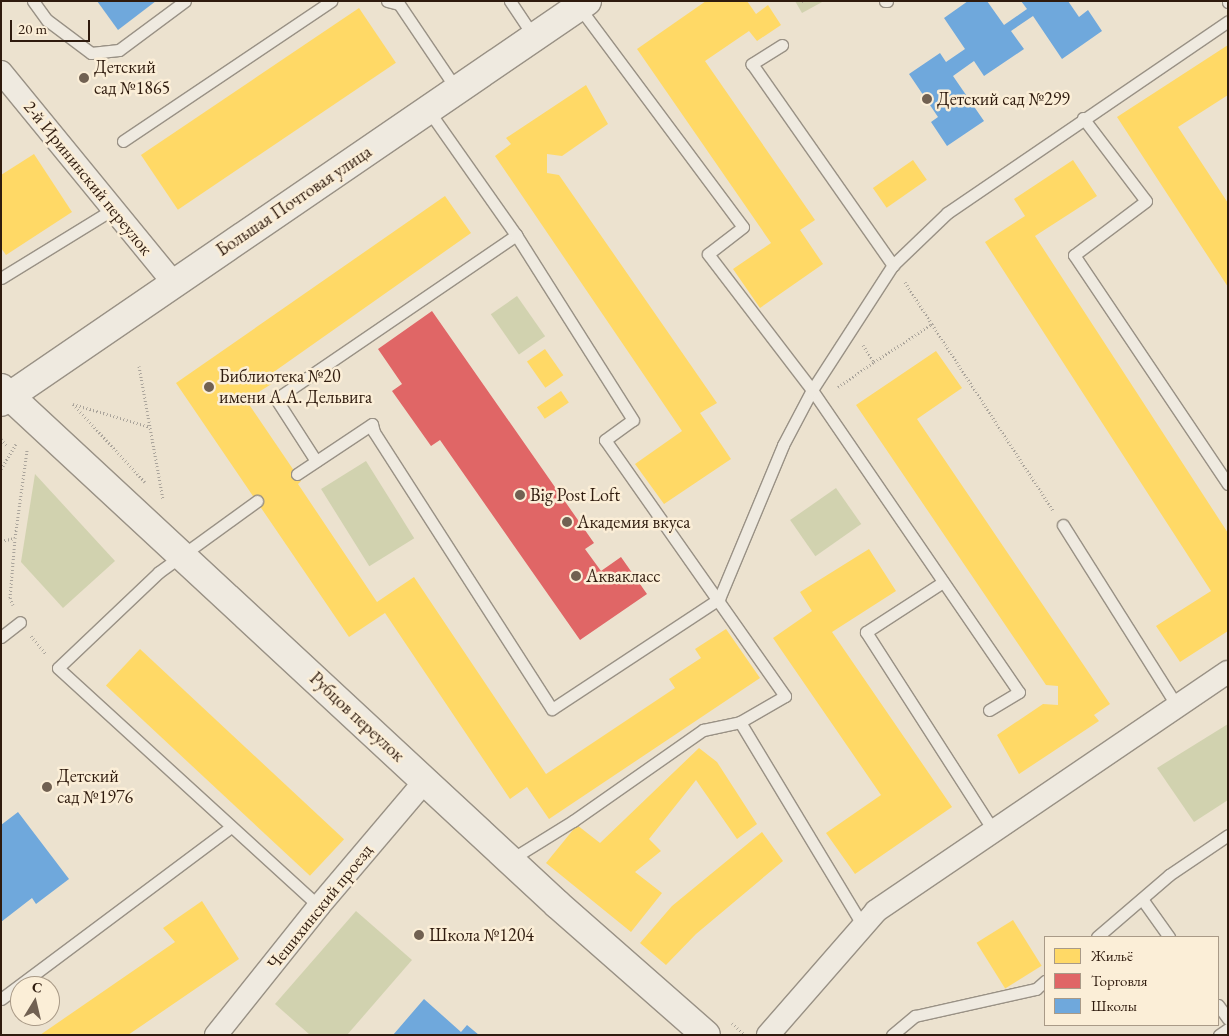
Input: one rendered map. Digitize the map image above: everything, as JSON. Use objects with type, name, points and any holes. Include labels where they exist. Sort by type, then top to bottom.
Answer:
[{"type":"street","name":"Большая Почтовая улица","points":[[4,395],[174,283],[583,4]]},
{"type":"street","name":"2-й Ирининский переулок","points":[[1,72],[174,283]]},
{"type":"street","name":"Рубцов переулок","points":[[4,395],[182,553],[510,860],[706,1035]]},
{"type":"street","points":[[768,1035],[876,911],[1228,672]]},
{"type":"street","name":"Чешихинский проезд","points":[[216,1035],[319,906],[425,781]]},
{"type":"lane","points":[[33,1],[47,20],[91,53],[119,50],[185,1]]},
{"type":"lane","points":[[123,141],[331,1]]},
{"type":"lane","points":[[387,1],[398,4],[457,90]]},
{"type":"lane","points":[[510,1],[534,38]]},
{"type":"lane","points":[[583,4],[744,227],[708,254],[812,390],[1019,692],[989,710]]},
{"type":"lane","points":[[297,474],[372,424],[374,432],[552,709],[719,599],[782,445],[812,390],[893,264],[947,213],[1083,118],[1228,21]]},
{"type":"lane","points":[[782,45],[752,64],[893,264]]},
{"type":"lane","points":[[428,110],[516,235],[633,420],[605,440],[719,599],[785,696],[740,722],[703,730],[573,821],[510,860]]},
{"type":"lane","points":[[1083,118],[1146,201],[1074,255],[1228,484]]},
{"type":"lane","points":[[1,278],[113,209]]},
{"type":"lane","points":[[316,461],[276,399],[516,235]]},
{"type":"lane","points":[[257,501],[182,553],[58,668],[230,827],[319,906]]},
{"type":"lane","points":[[1062,525],[1177,706]]},
{"type":"lane","points":[[944,582],[866,632],[994,831]]},
{"type":"lane","points":[[1,637],[20,622]]},
{"type":"lane","points":[[740,722],[863,926]]},
{"type":"lane","points":[[1,999],[230,827]]},
{"type":"lane","points":[[1098,936],[1142,899],[1228,835]]},
{"type":"lane","points":[[1142,899],[1168,936]]},
{"type":"lane","points":[[892,1035],[915,1016],[1036,989],[1044,982]]},
{"type":"lane","points":[[1219,1006],[1228,1019]]},
{"type":"lane","points":[[1219,1035],[1228,1029]]},
{"type":"path","points":[[893,264],[1062,525]]},
{"type":"path","points":[[819,400],[932,324]]},
{"type":"path","points":[[852,328],[874,362]]},
{"type":"path","points":[[139,366],[163,500]]},
{"type":"path","points":[[73,404],[150,427]]},
{"type":"path","points":[[1,439],[6,445]]},
{"type":"path","points":[[28,442],[15,538],[10,598],[20,622],[58,668]]},
{"type":"path","points":[[1,469],[16,444]]},
{"type":"path","points":[[1,541],[15,538]]},
{"type":"green space","points":[[795,1],[824,1],[802,13]]},
{"type":"green space","points":[[517,296],[545,336],[519,354],[491,314]]},
{"type":"green space","points":[[366,461],[414,538],[369,566],[321,489]]},
{"type":"green space","points":[[35,474],[115,561],[63,608],[21,562]]},
{"type":"green space","points":[[836,488],[861,524],[815,556],[790,520]]},
{"type":"green space","points":[[1228,724],[1228,800],[1194,822],[1157,768]]},
{"type":"green space","points":[[356,911],[412,960],[347,1035],[310,1035],[275,1004]]},
{"type":"building: Жильё","points":[[706,1],[747,1],[756,14],[768,5],[781,25],[757,41],[749,31],[705,61],[815,220],[800,230],[823,264],[760,308],[733,269],[771,243],[637,49]]},
{"type":"building: Жильё","points":[[359,8],[396,63],[178,210],[141,155]]},
{"type":"building: Жильё","points":[[1228,45],[1228,95],[1178,127],[1228,203],[1228,287],[1117,117]]},
{"type":"building: Жильё","points":[[586,85],[608,124],[562,156],[547,154],[547,173],[559,175],[717,403],[700,413],[731,459],[664,504],[635,464],[682,431],[495,156],[511,144],[506,138]]},
{"type":"building: Жильё","points":[[34,154],[72,212],[6,255],[1,248],[1,175]]},
{"type":"building: Жильё","points":[[913,160],[927,180],[887,208],[873,188]]},
{"type":"building: Жильё","points":[[1073,160],[1097,196],[1035,236],[1228,533],[1228,631],[1180,662],[1156,626],[1211,591],[985,242],[1025,216],[1014,199]]},
{"type":"building: Жильё","points":[[445,196],[471,233],[268,376],[273,383],[246,400],[301,481],[298,484],[377,602],[414,577],[546,774],[675,688],[669,679],[701,658],[695,649],[726,629],[760,678],[549,819],[527,787],[510,799],[385,613],[349,637],[176,383]]},
{"type":"building: Жильё","points":[[545,349],[563,375],[545,388],[527,362]]},
{"type":"building: Жильё","points":[[936,351],[962,388],[917,419],[1110,704],[1094,715],[1099,721],[1019,774],[997,735],[1043,704],[1058,705],[1058,686],[1046,685],[856,405]]},
{"type":"building: Жильё","points":[[561,391],[569,403],[545,419],[537,407]]},
{"type":"building: Жильё","points":[[869,549],[896,591],[832,632],[952,807],[855,874],[826,833],[881,795],[773,638],[812,611],[800,592]]},
{"type":"building: Жильё","points":[[140,649],[344,839],[310,876],[106,686]]},
{"type":"building: Жильё","points":[[699,748],[717,762],[757,824],[737,839],[696,780],[649,839],[661,851],[635,872],[662,893],[631,932],[546,863],[577,825],[600,843]]},
{"type":"building: Жильё","points":[[762,832],[783,861],[696,934],[666,965],[640,943],[672,906]]},
{"type":"building: Жильё","points":[[202,901],[239,959],[128,1035],[40,1035],[53,1026],[60,1026],[60,1021],[175,942],[163,928]]},
{"type":"building: Жильё","points":[[1013,920],[1042,966],[1005,989],[977,943]]},
{"type":"building: Торговля","name":"Big Post Loft","points":[[432,311],[594,543],[585,549],[601,571],[621,557],[647,594],[580,640],[440,440],[431,446],[392,391],[402,384],[378,349]]},
{"type":"building: Школы","points":[[97,1],[156,1],[118,30]]},
{"type":"building: Школы","points":[[968,1],[987,1],[1004,25],[1027,9],[1021,1],[1068,1],[1079,17],[1088,10],[1102,31],[1062,59],[1033,16],[1011,31],[1024,49],[984,76],[974,61],[953,76],[984,121],[947,146],[931,122],[938,117],[909,74],[940,53],[946,62],[965,49],[944,18]]},
{"type":"building: Школы","points":[[18,812],[69,879],[36,904],[32,898],[1,922],[1,825]]},
{"type":"building: Школы","points":[[424,999],[461,1032],[467,1025],[479,1035],[393,1035]]},
{"type":"place","name":"Детский сад №1865","points":[[84,78]]},
{"type":"place","name":"Детский сад №299","points":[[927,99]]},
{"type":"place","name":"Библиотека №20 имени А.А. Дельвига","points":[[209,387]]},
{"type":"place","name":"Big Post Loft","points":[[520,495]]},
{"type":"place","name":"Академия вкуса","points":[[567,522]]},
{"type":"place","name":"Аквакласс","points":[[576,576]]},
{"type":"place","name":"Детский сад №1976","points":[[47,787]]},
{"type":"place","name":"Школа №1204","points":[[419,935]]}]
